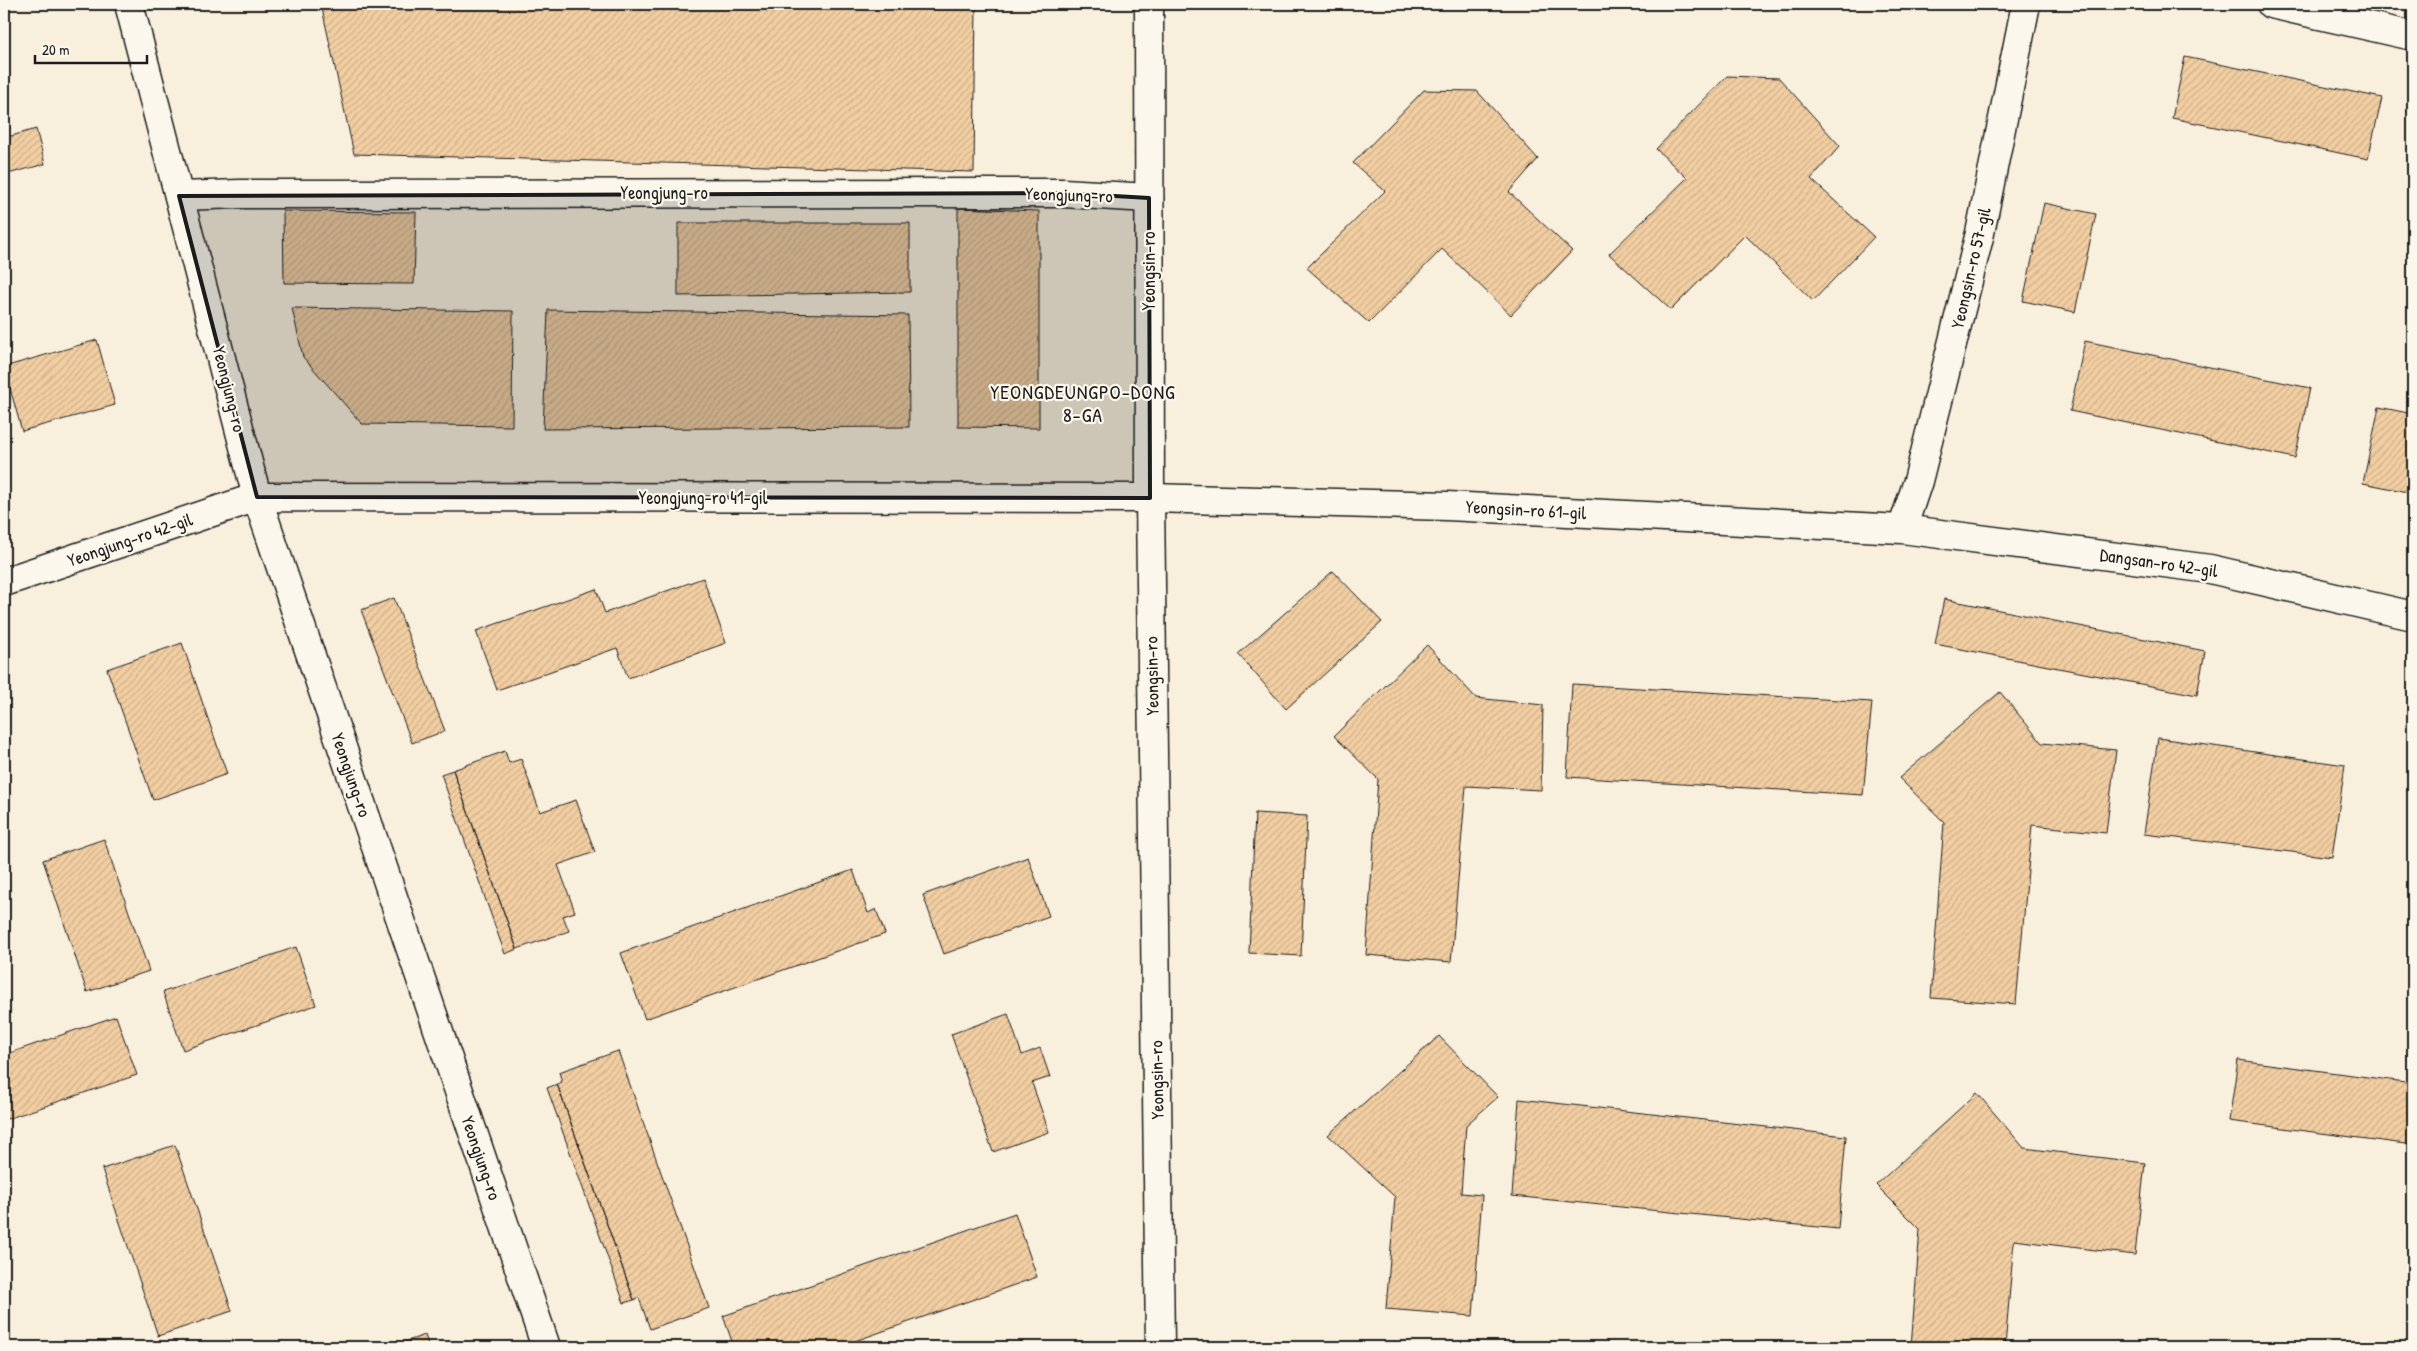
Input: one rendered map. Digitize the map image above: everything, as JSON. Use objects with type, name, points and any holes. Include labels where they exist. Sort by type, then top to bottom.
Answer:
[{"type":"street","name":"Yeongjung-ro","points":[[129,4],[257,497],[546,1347]]},
{"type":"street","name":"Yeongsin-ro","points":[[1149,4],[1150,498],[1160,1347]]},
{"type":"street","name":"Yeongsin-ro 57-gil","points":[[1902,529],[1918,481],[1980,233],[2026,4]]},
{"type":"street","points":[[2271,4],[2413,36]]},
{"type":"street","name":"Yeongjung-ro","points":[[179,196],[240,194],[1064,193],[1149,198]]},
{"type":"street","name":"Yeongjung-ro 41-gil","points":[[257,497],[1150,498]]},
{"type":"street","name":"Yeongjung-ro 42-gil","points":[[4,582],[257,497]]},
{"type":"street","name":"Yeongsin-ro 61-gil","points":[[1150,498],[1447,506],[1902,529]]},
{"type":"street","name":"Dangsan-ro 42-gil","points":[[1902,529],[2210,569],[2413,616]]},
{"type":"highlighted area","points":[[1063,193],[1149,198],[1150,498],[257,497],[179,196]]},
{"type":"building","points":[[321,4],[976,4],[974,172],[354,154]]},
{"type":"building","points":[[2185,57],[2382,98],[2368,159],[2172,118]]},
{"type":"building","points":[[1727,76],[1779,78],[1840,146],[1811,179],[1874,237],[1813,301],[1745,235],[1671,310],[1609,254],[1687,178],[1656,149]]},
{"type":"building","points":[[1424,90],[1477,91],[1538,159],[1509,192],[1572,251],[1511,315],[1442,249],[1369,323],[1307,268],[1385,191],[1353,163]]},
{"type":"building","points":[[36,129],[45,164],[4,175],[4,138]]},
{"type":"building","points":[[2044,203],[2096,214],[2075,312],[2023,301]]},
{"type":"building","points":[[958,208],[1039,211],[1039,428],[958,427]]},
{"type":"building","points":[[283,211],[416,212],[414,284],[284,283]]},
{"type":"building","points":[[678,223],[910,223],[910,292],[678,296]]},
{"type":"building","points":[[292,308],[513,311],[512,426],[362,424],[303,357]]},
{"type":"building","points":[[548,310],[908,315],[909,427],[543,429]]},
{"type":"building","points":[[97,340],[115,405],[22,431],[4,367]]},
{"type":"building","points":[[2085,341],[2310,388],[2295,458],[2070,411]]},
{"type":"building","points":[[2379,407],[2413,414],[2413,493],[2363,483]]},
{"type":"building","points":[[1333,571],[1382,622],[1286,709],[1238,654]]},
{"type":"building","points":[[703,578],[726,643],[628,678],[617,648],[497,690],[476,631],[596,589],[605,613]]},
{"type":"building","points":[[394,598],[445,731],[412,743],[361,610]]},
{"type":"building","points":[[1944,599],[2205,651],[2197,695],[1935,644]]},
{"type":"building","points":[[182,643],[227,774],[153,800],[107,669]]},
{"type":"building","points":[[1427,645],[1476,698],[1543,705],[1541,790],[1466,786],[1451,962],[1366,955],[1378,779],[1334,736]]},
{"type":"building","points":[[1572,684],[1872,702],[1863,795],[1567,777]]},
{"type":"building","points":[[2000,692],[2042,743],[2116,750],[2106,833],[2032,825],[2016,1004],[1931,998],[1944,822],[1899,778]]},
{"type":"building","points":[[2158,738],[2345,765],[2332,857],[2144,834]]},
{"type":"building","points":[[505,751],[509,763],[521,759],[540,812],[576,800],[595,852],[558,865],[575,912],[563,916],[569,931],[517,949],[453,770]]},
{"type":"building","points":[[453,770],[517,949],[505,954],[441,774]]},
{"type":"building","points":[[1255,813],[1307,816],[1301,956],[1249,953]]},
{"type":"building","points":[[104,839],[149,971],[87,992],[43,860]]},
{"type":"building","points":[[1028,857],[1049,916],[944,954],[923,895]]},
{"type":"building","points":[[853,870],[868,913],[876,909],[885,934],[645,1019],[621,953]]},
{"type":"building","points":[[296,947],[316,1005],[183,1050],[163,992]]},
{"type":"building","points":[[1008,1014],[1022,1055],[1040,1048],[1050,1077],[1032,1083],[1049,1132],[993,1152],[951,1034]]},
{"type":"building","points":[[116,1016],[137,1075],[4,1120],[4,1055]]},
{"type":"building","points":[[1439,1036],[1498,1097],[1466,1125],[1461,1193],[1482,1195],[1473,1316],[1386,1309],[1395,1197],[1328,1135]]},
{"type":"building","points":[[618,1051],[709,1308],[650,1329],[639,1298],[634,1300],[557,1084],[562,1082],[559,1072]]},
{"type":"building","points":[[2238,1060],[2413,1083],[2413,1145],[2229,1121]]},
{"type":"building","points":[[557,1084],[634,1300],[624,1303],[547,1088]]},
{"type":"building","points":[[1977,1093],[2024,1148],[2145,1163],[2135,1255],[2014,1240],[2005,1347],[1911,1347],[1920,1229],[1876,1185]]},
{"type":"building","points":[[1519,1099],[1846,1136],[1838,1229],[1512,1196]]},
{"type":"building","points":[[175,1145],[232,1311],[158,1336],[102,1169]]},
{"type":"building","points":[[1015,1213],[1037,1277],[838,1347],[734,1347],[723,1316]]},
{"type":"building","points":[[425,1335],[429,1347],[390,1347]]},
{"type":"district","name":"YEONGDEUNGPO-DONG 8-GA","points":[[1083,404]]}]
